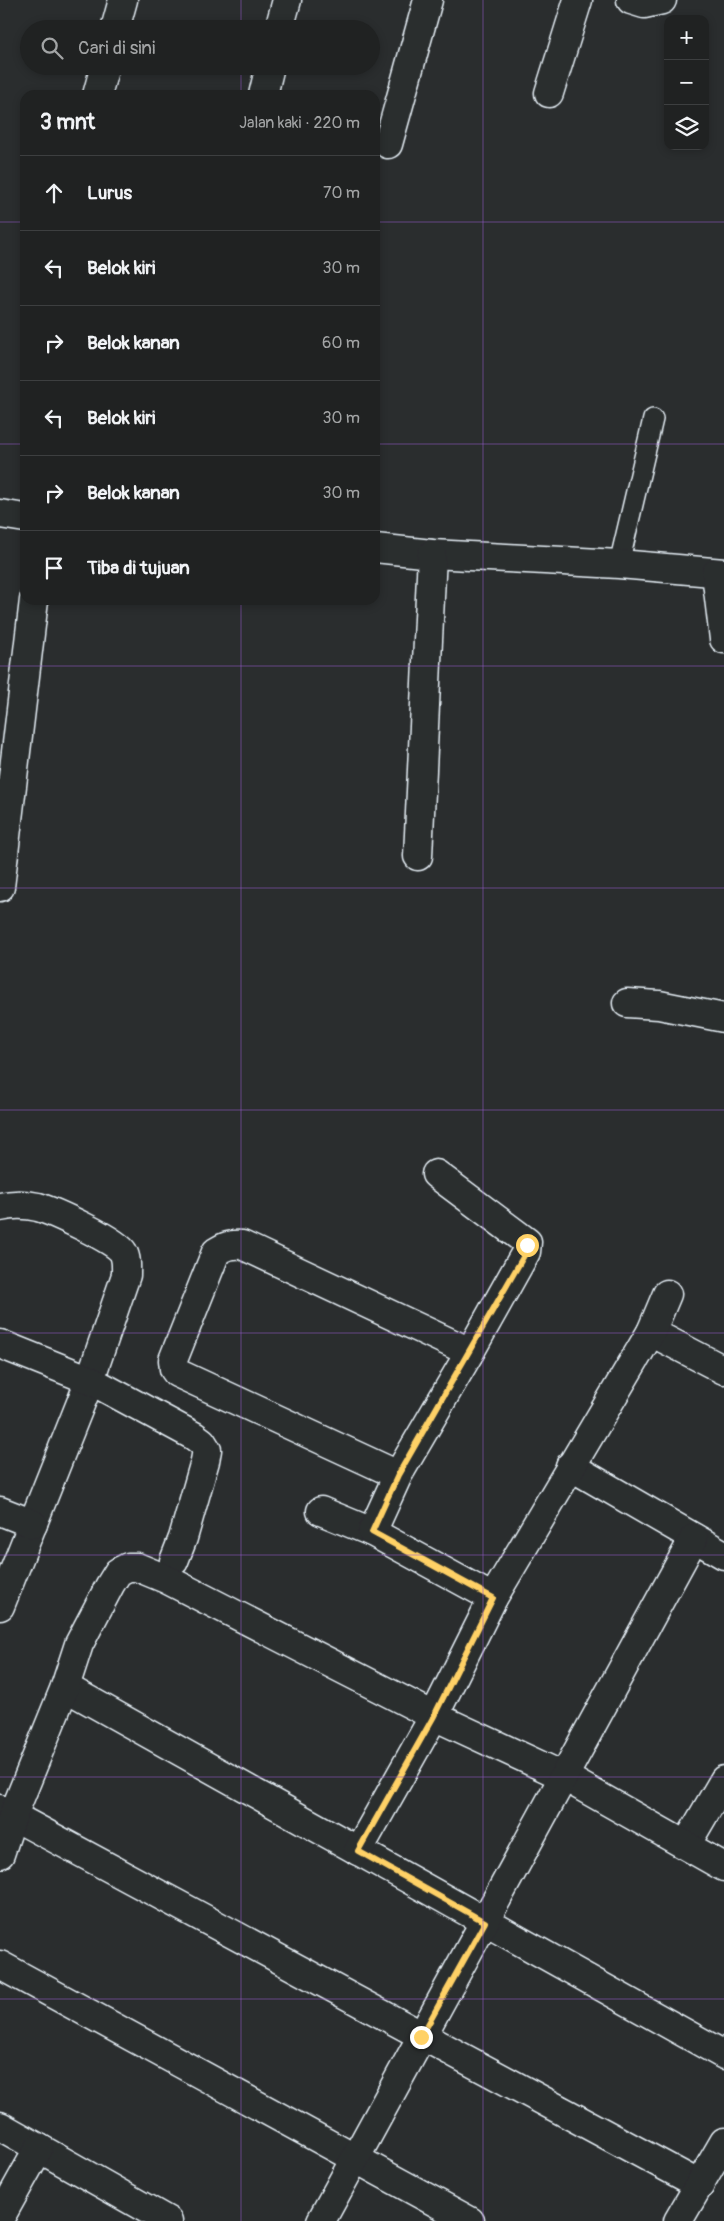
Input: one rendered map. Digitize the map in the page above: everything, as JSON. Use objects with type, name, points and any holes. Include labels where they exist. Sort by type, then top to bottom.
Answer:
[{"type":"street","points":[[117,20],[123,0]]},
{"type":"street","points":[[282,20],[287,0]]},
{"type":"street","points":[[388,144],[428,0]]},
{"type":"street","points":[[549,93],[578,0]]},
{"type":"street","points":[[631,0],[644,4],[662,0]]},
{"type":"street","points":[[98,90],[103,75]]},
{"type":"street","points":[[264,90],[268,75]]},
{"type":"street","points":[[0,514],[20,517]]},
{"type":"street","points":[[380,549],[432,554],[619,564],[720,573],[724,639]]},
{"type":"street","points":[[418,856],[432,554]]},
{"type":"street","points":[[0,887],[33,605]]},
{"type":"street","points":[[627,1003],[659,1006],[724,1018]]},
{"type":"street","points":[[372,1532],[398,1475],[526,1252],[527,1245],[525,1240],[436,1174]]},
{"type":"street","points":[[0,1207],[22,1204],[41,1208],[112,1241],[123,1252],[126,1266],[126,1275],[90,1380],[0,1606]]},
{"type":"street","points":[[398,1475],[177,1374],[174,1369],[173,1360],[216,1252],[224,1246],[232,1244],[242,1245],[470,1352]]},
{"type":"street","points":[[358,1851],[434,1716],[493,1598],[651,1332],[667,1294]]},
{"type":"street","points":[[651,1332],[724,1370]]},
{"type":"street","points":[[0,1344],[90,1380],[202,1442],[207,1450],[183,1538],[174,1561]]},
{"type":"street","points":[[570,1466],[724,1555]]},
{"type":"street","points":[[321,1510],[372,1532],[493,1598]]},
{"type":"street","points":[[0,1511],[33,1524]]},
{"type":"street","points":[[321,2221],[694,1538]]},
{"type":"street","points":[[0,1854],[7,1812],[65,1687],[79,1644],[118,1572],[124,1568],[137,1567],[166,1579],[434,1716],[563,1776],[724,1867]]},
{"type":"street","points":[[65,1687],[724,2055]]},
{"type":"street","points":[[686,1845],[724,1780]]},
{"type":"street","points":[[7,1812],[421,2037],[700,2185]]},
{"type":"street","points":[[0,1964],[470,2221]]},
{"type":"street","points":[[0,2126],[159,2219]]},
{"type":"street","points":[[678,2221],[724,2142]]},
{"type":"street","points":[[0,2218],[39,2148]]},
{"type":"lane","points":[[619,564],[653,419]]},
{"type":"route","points":[[421,2037],[485,1922],[358,1851],[434,1716],[493,1598],[372,1532],[398,1475],[470,1352],[526,1252],[527,1245]]}]
